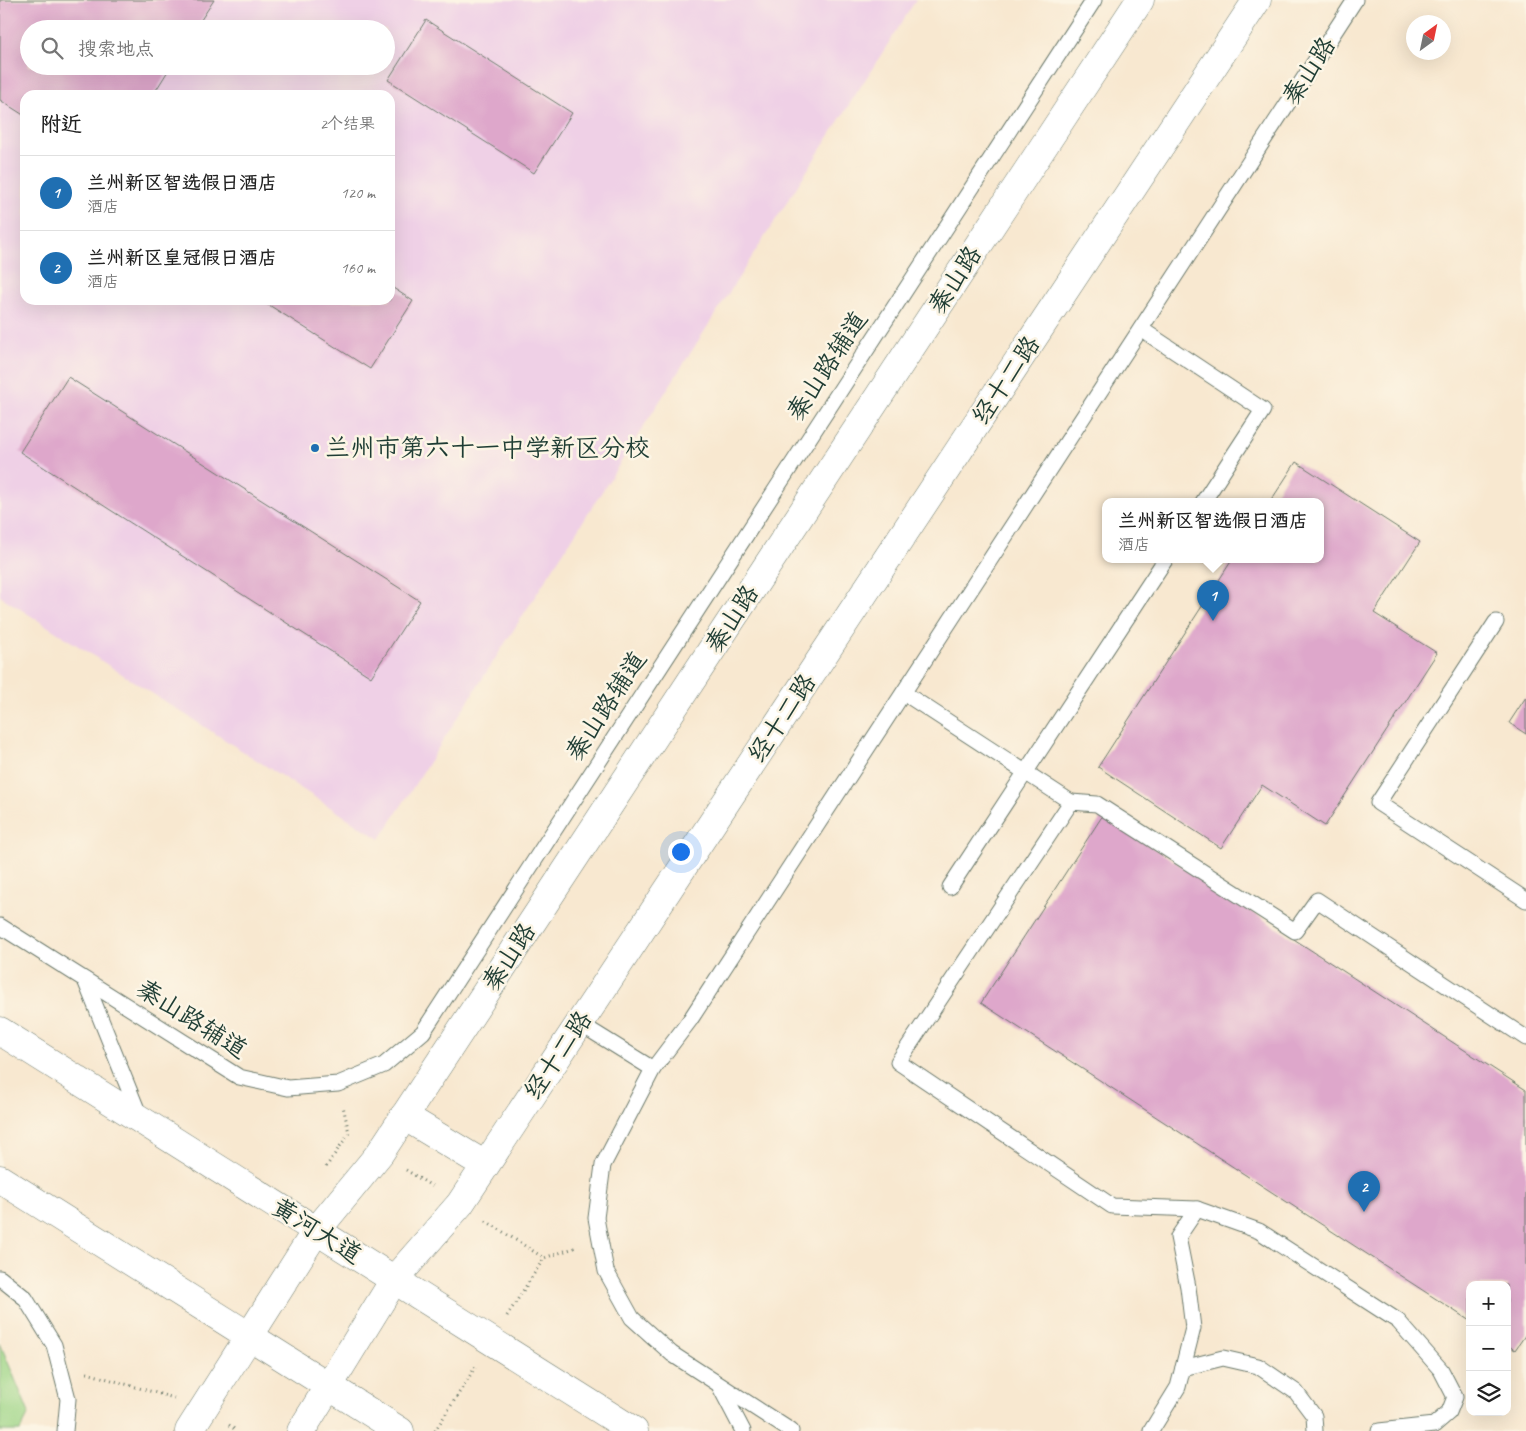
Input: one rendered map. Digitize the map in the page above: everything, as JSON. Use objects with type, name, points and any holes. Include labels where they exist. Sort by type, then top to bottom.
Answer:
[{"type":"street","name":"秦山路","points":[[189,1431],[316,1231],[380,1153],[1140,0]]},
{"type":"street","name":"经十二路","points":[[301,1431],[330,1387],[394,1280],[460,1204],[1258,0]]},
{"type":"street","name":"黄河大道","points":[[0,1031],[634,1431]]},
{"type":"street","points":[[404,1116],[485,1165]]},
{"type":"street","points":[[0,1179],[400,1431]]},
{"type":"lane","name":"秦山路辅道","points":[[0,926],[239,1077],[288,1088],[338,1084],[384,1065],[422,1032],[1094,0]]},
{"type":"lane","name":"秦山路","points":[[791,1431],[672,1354],[632,1318],[606,1271],[596,1218],[603,1165],[653,1070],[690,1020],[1355,0]]},
{"type":"lane","points":[[1141,328],[1263,410],[1206,498]]},
{"type":"lane","points":[[950,887],[1163,563]]},
{"type":"lane","points":[[1496,622],[1378,803],[1526,900]]},
{"type":"lane","points":[[904,693],[1071,802],[1097,804],[1295,931],[1317,900],[1526,1038]]},
{"type":"lane","points":[[1071,802],[898,1062],[1112,1206],[1197,1209],[1259,1231],[1398,1321],[1441,1370],[1455,1397],[1449,1412],[1434,1425],[1379,1431]]},
{"type":"lane","points":[[85,980],[142,1120]]},
{"type":"lane","points":[[579,1023],[653,1070]]},
{"type":"lane","points":[[1151,1431],[1178,1387],[1193,1328],[1188,1287],[1178,1237],[1197,1209]]},
{"type":"lane","points":[[0,1278],[25,1298],[54,1346],[68,1399],[65,1431]]},
{"type":"lane","points":[[1183,1368],[1223,1358],[1258,1366],[1296,1392],[1314,1416],[1315,1431]]},
{"type":"lane","points":[[720,1386],[742,1431]]},
{"type":"path","points":[[59,1366],[173,1397],[204,1408],[237,1431]]},
{"type":"shaded area","name":"兰州市第六十一中学新区分校","points":[[0,0],[916,0],[380,839],[0,596]]},
{"type":"green space","points":[[0,1343],[29,1413],[20,1431],[0,1431]]},
{"type":"building","points":[[0,0],[214,0],[201,20],[20,20],[20,75],[165,75],[156,90],[20,90],[20,113],[0,100]]},
{"type":"building","points":[[426,20],[572,113],[534,173],[388,80],[391,75],[395,75],[395,69]]},
{"type":"building","points":[[395,289],[413,301],[370,369],[269,305],[395,305]]},
{"type":"building","points":[[68,377],[420,601],[371,677],[20,452]]},
{"type":"building","points":[[1296,462],[1420,542],[1374,613],[1437,653],[1325,826],[1262,785],[1221,848],[1098,767],[1230,563],[1324,563],[1324,498],[1273,498]]},
{"type":"building","points":[[1526,697],[1526,734],[1509,723]]},
{"type":"building","points":[[1103,815],[1526,1090],[1526,1334],[1515,1350],[1511,1348],[1511,1281],[1466,1281],[1466,1318],[981,1003]]},
{"type":"place","name":"兰州市第六十一中学新区分校","points":[[315,448]]},
{"type":"place","name":"兰州新区智选假日酒店","points":[[1213,621]]},
{"type":"place","name":"兰州新区皇冠假日酒店","points":[[1364,1212]]}]
